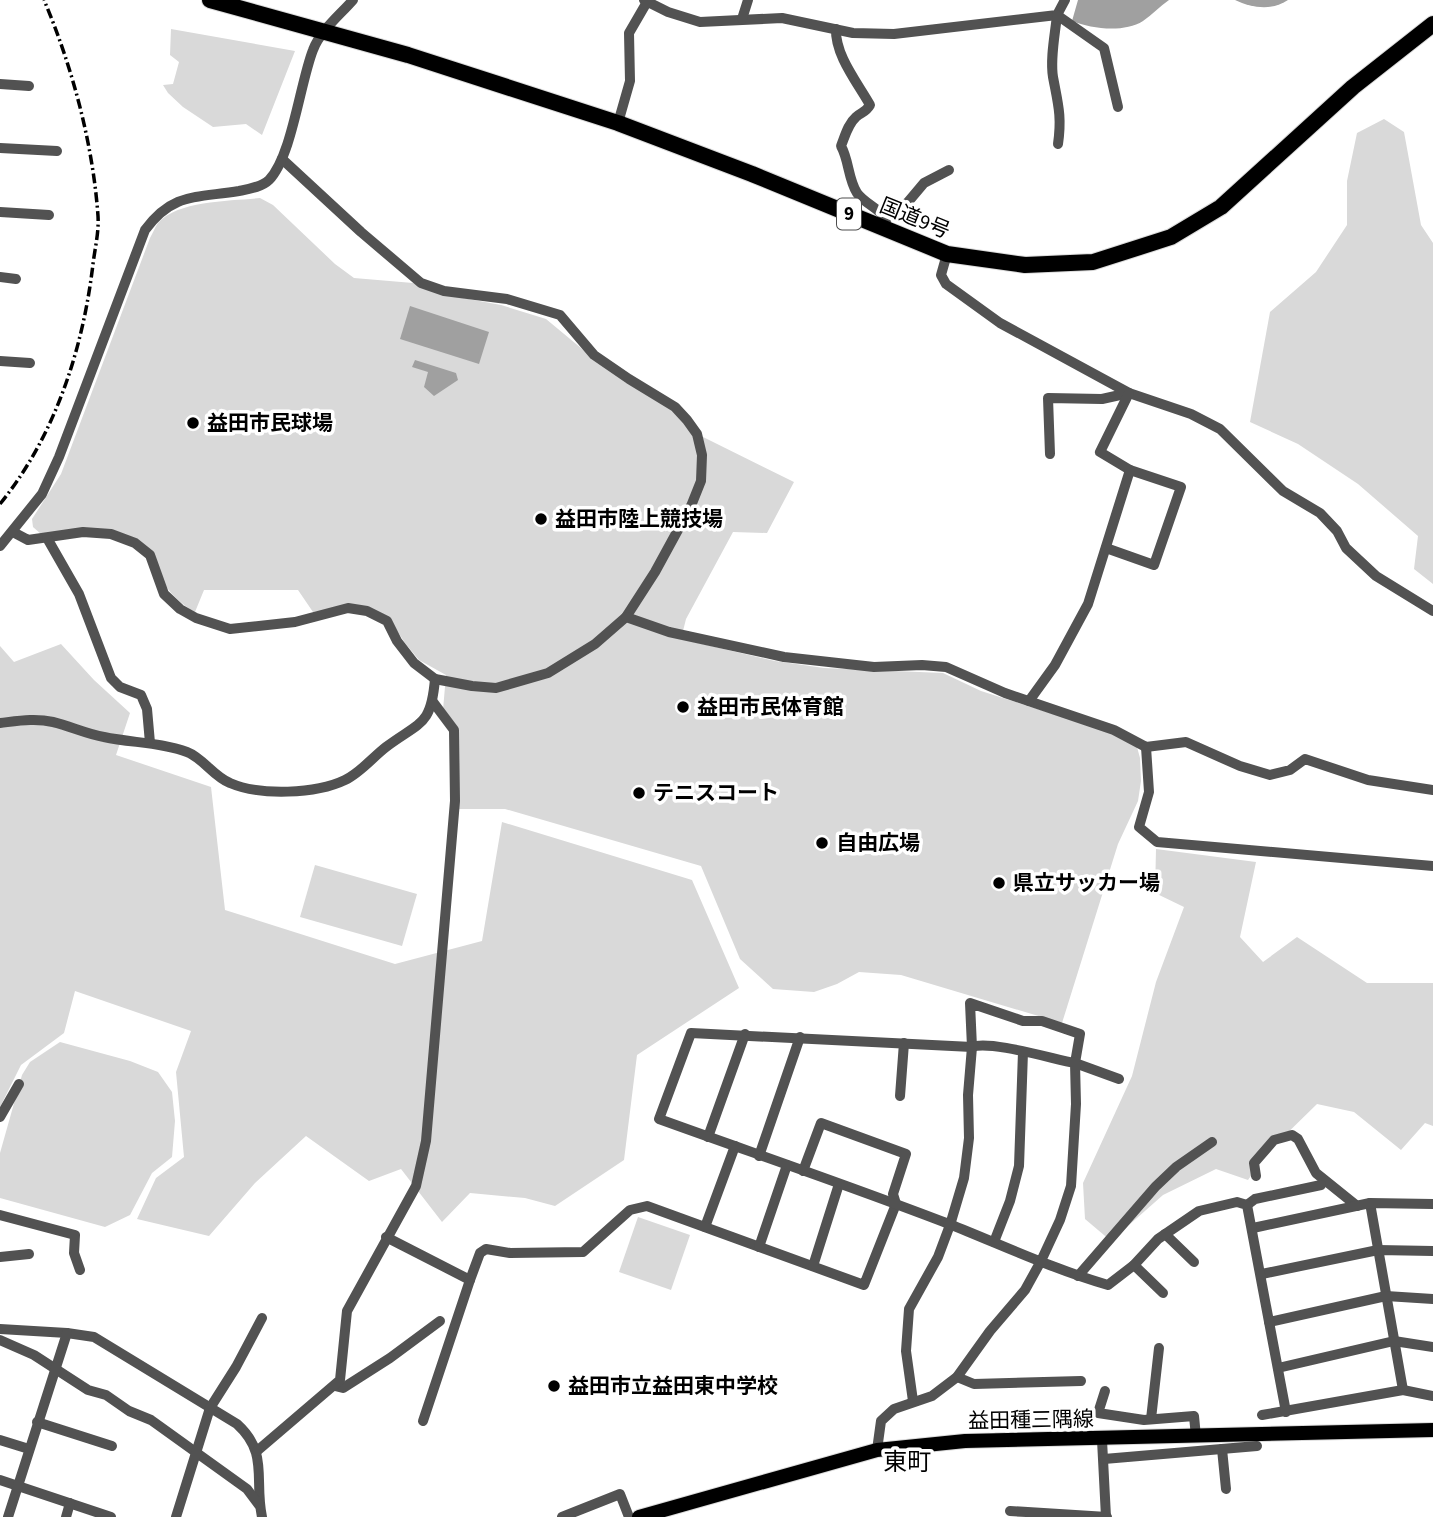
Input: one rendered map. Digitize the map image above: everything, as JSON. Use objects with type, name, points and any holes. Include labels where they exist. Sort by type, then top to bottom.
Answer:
[{"type":"highway","name":"国道9号","points":[[210,0],[408,55],[618,123],[885,224],[947,254],[1025,265],[1093,262],[1171,237],[1221,207],[1353,87],[1433,24]]},
{"type":"main road","name":"益田種三隅線","points":[[639,1517],[877,1450],[965,1441],[1102,1440],[1433,1430]]},
{"type":"street","points":[[0,546],[42,494],[60,457],[145,230],[155,216],[182,199],[253,188],[268,181],[282,159],[313,48],[353,0]]},
{"type":"street","points":[[742,19],[748,0]]},
{"type":"street","points":[[1058,144],[1061,119],[1053,70],[1057,15],[1065,0]]},
{"type":"street","points":[[618,123],[629,81],[629,33],[645,1],[700,22],[782,18],[853,33],[894,34],[1057,15],[1104,48],[1118,107]]},
{"type":"street","points":[[836,29],[836,38],[845,61],[870,105],[868,110],[856,117],[849,126],[841,146],[854,187],[860,196],[881,211],[885,224],[924,183],[949,170]]},
{"type":"street","points":[[0,84],[29,86]]},
{"type":"street","points":[[0,148],[57,151]]},
{"type":"street","points":[[13,532],[28,540],[83,532],[111,534],[135,542],[150,555],[164,594],[180,609],[196,618],[230,629],[295,622],[348,608],[367,611],[387,621],[414,663],[435,679],[471,687],[496,688],[548,673],[595,644],[626,617],[655,572],[691,506],[701,481],[702,455],[697,434],[687,420],[675,407],[594,355],[560,315],[507,299],[444,291],[421,283],[282,159]]},
{"type":"street","points":[[0,212],[49,215]]},
{"type":"street","points":[[947,254],[941,275],[946,284],[1000,323],[1129,393],[1191,414],[1220,429],[1283,491],[1320,513],[1337,531],[1346,548],[1376,576],[1433,611]]},
{"type":"street","points":[[0,277],[16,279]]},
{"type":"street","points":[[0,361],[30,363]]},
{"type":"street","points":[[1050,454],[1048,398],[1102,399],[1129,393]]},
{"type":"street","points":[[1106,548],[1154,565],[1181,487],[1130,470],[1100,452],[1129,393]]},
{"type":"street","points":[[1029,701],[1055,665],[1088,604],[1130,470]]},
{"type":"street","points":[[47,538],[79,594],[111,678],[120,687],[141,695],[147,709],[150,743]]},
{"type":"street","points":[[626,617],[669,632],[765,654],[874,667],[946,667],[1005,693],[1114,730],[1146,747],[1186,742],[1240,766],[1270,775],[1290,770],[1305,759],[1368,780],[1433,790]]},
{"type":"street","points":[[0,723],[30,720],[52,722],[103,737],[150,743],[191,753],[230,783],[297,792],[326,787],[348,779],[427,718],[433,702],[435,679]]},
{"type":"street","points":[[257,1451],[340,1380],[347,1311],[416,1186],[426,1141],[436,1045],[445,902],[455,801],[454,730],[433,702]]},
{"type":"street","points":[[1146,747],[1149,792],[1139,827],[1157,842],[1433,866]]},
{"type":"street","points":[[877,1450],[881,1421],[894,1409],[932,1396],[957,1377],[1024,1290],[1041,1261],[1060,1220],[1071,1186],[1076,1104],[1074,1063],[1080,1034],[1042,1021],[1023,1021],[970,1003],[970,1138],[964,1178],[950,1225],[938,1257],[909,1309],[906,1351],[913,1401]]},
{"type":"street","points":[[1119,1079],[1074,1063],[996,1046],[691,1033],[659,1119],[896,1204],[1078,1276],[1108,1285],[1134,1265],[1165,1234],[1199,1211],[1237,1202],[1247,1205]]},
{"type":"street","points":[[708,1137],[745,1034]]},
{"type":"street","points":[[759,1156],[800,1037]]},
{"type":"street","points":[[900,1096],[904,1043]]},
{"type":"street","points":[[994,1242],[1010,1201],[1019,1166],[1023,1052]]},
{"type":"street","points":[[0,1117],[19,1084]]},
{"type":"street","points":[[423,1421],[470,1280],[480,1253],[486,1249],[510,1253],[583,1252],[630,1210],[647,1206],[864,1285],[896,1204],[893,1194],[906,1154],[821,1123],[803,1171]]},
{"type":"street","points":[[1256,1176],[1254,1163],[1274,1140],[1292,1135],[1298,1139],[1316,1173],[1357,1206]]},
{"type":"street","points":[[1078,1276],[1156,1186],[1176,1167],[1212,1142]]},
{"type":"street","points":[[705,1227],[735,1146]]},
{"type":"street","points":[[759,1247],[787,1165]]},
{"type":"street","points":[[813,1266],[839,1184]]},
{"type":"street","points":[[1247,1205],[1255,1199],[1321,1185]]},
{"type":"street","points":[[1370,1203],[1403,1390]]},
{"type":"street","points":[[1253,1228],[1370,1203],[1433,1204]]},
{"type":"street","points":[[1247,1205],[1286,1412]]},
{"type":"street","points":[[0,1215],[75,1236],[74,1253],[80,1270]]},
{"type":"street","points":[[1165,1234],[1194,1262]]},
{"type":"street","points":[[386,1237],[470,1280]]},
{"type":"street","points":[[1262,1274],[1378,1250],[1433,1251]]},
{"type":"street","points":[[0,1257],[29,1254]]},
{"type":"street","points":[[1134,1265],[1163,1293]]},
{"type":"street","points":[[1269,1322],[1386,1296],[1433,1299]]},
{"type":"street","points":[[176,1517],[210,1408],[262,1318]]},
{"type":"street","points":[[335,1386],[343,1388],[440,1321]]},
{"type":"street","points":[[0,1329],[94,1337],[237,1424],[250,1436],[257,1451],[262,1517]]},
{"type":"street","points":[[0,1515],[7,1517],[67,1333]]},
{"type":"street","points":[[0,1340],[34,1355],[88,1390],[106,1395],[129,1411],[151,1420],[247,1489],[260,1505]]},
{"type":"street","points":[[1278,1368],[1394,1341],[1433,1347]]},
{"type":"street","points":[[1151,1419],[1159,1348]]},
{"type":"street","points":[[957,1377],[974,1384],[1081,1381]]},
{"type":"street","points":[[1262,1415],[1403,1390],[1433,1395]]},
{"type":"street","points":[[1105,1391],[1098,1413],[1151,1419],[1194,1416],[1196,1437]]},
{"type":"street","points":[[37,1422],[112,1446]]},
{"type":"street","points":[[0,1440],[29,1449]]},
{"type":"street","points":[[1010,1511],[1107,1517],[1102,1440]]},
{"type":"street","points":[[1104,1459],[1257,1446]]},
{"type":"street","points":[[1222,1448],[1226,1489]]},
{"type":"street","points":[[0,1480],[111,1517]]},
{"type":"street","points":[[562,1517],[620,1494],[629,1517]]},
{"type":"street","points":[[66,1517],[70,1503]]},
{"type":"shaded area","points":[[1078,0],[1169,0],[1135,25],[1108,28],[1072,21]]},
{"type":"shaded area","points":[[1235,0],[1288,0],[1275,6],[1262,7]]},
{"type":"shaded area","points":[[171,29],[295,51],[262,135],[246,124],[213,127],[183,107],[168,93],[163,85],[173,84],[179,62],[170,55]]},
{"type":"shaded area","points":[[1384,119],[1404,132],[1421,225],[1433,243],[1433,584],[1414,569],[1418,536],[1358,484],[1298,444],[1250,422],[1270,312],[1316,272],[1347,225],[1347,181],[1357,133]]},
{"type":"shaded area","points":[[260,198],[273,205],[335,264],[354,278],[413,283],[447,295],[501,305],[546,319],[593,358],[675,407],[697,434],[794,482],[767,533],[733,532],[686,619],[681,639],[775,661],[824,668],[943,673],[981,691],[1113,733],[1137,747],[1141,781],[1138,801],[1118,844],[1062,1023],[901,975],[859,972],[814,992],[773,989],[740,959],[701,866],[505,809],[459,809],[459,730],[443,710],[446,675],[419,660],[391,621],[368,607],[313,612],[298,590],[204,590],[195,612],[168,589],[138,539],[41,534],[33,527],[32,519],[61,474],[158,223],[167,215],[192,206]]},
{"type":"shaded area","points":[[410,306],[489,332],[479,364],[400,339]]},
{"type":"shaded area","points":[[415,360],[456,373],[458,380],[434,396],[424,387],[428,372],[412,367]]},
{"type":"shaded area","points":[[61,644],[94,680],[130,713],[116,755],[211,787],[225,910],[395,964],[482,941],[502,822],[692,880],[739,988],[637,1055],[624,1160],[555,1206],[525,1198],[470,1193],[442,1222],[401,1169],[369,1181],[306,1136],[255,1183],[209,1236],[137,1219],[156,1178],[184,1157],[176,1072],[191,1031],[75,991],[64,1033],[21,1065],[0,1107],[0,646],[14,662]]},
{"type":"shaded area","points":[[1156,849],[1256,862],[1240,937],[1263,962],[1297,937],[1367,983],[1433,983],[1433,1126],[1425,1123],[1401,1150],[1354,1112],[1317,1104],[1266,1154],[1248,1180],[1216,1169],[1163,1195],[1111,1241],[1085,1219],[1083,1183],[1132,1076],[1156,982],[1184,907],[1155,893]]},
{"type":"shaded area","points":[[315,865],[417,894],[402,946],[300,917]]},
{"type":"shaded area","points":[[60,1042],[130,1061],[158,1072],[172,1092],[175,1121],[172,1157],[152,1173],[130,1215],[105,1227],[0,1198],[0,1153],[22,1075],[30,1062]]},
{"type":"shaded area","points":[[638,1217],[690,1235],[671,1290],[619,1272]]},
{"type":"railway","points":[[0,504],[36,450],[63,390],[82,328],[98,228],[91,161],[80,106],[64,51],[44,0]]},
{"type":"place","name":"益田市民球場","points":[[193,423]]},
{"type":"place","name":"益田市陸上競技場","points":[[541,519]]},
{"type":"place","name":"益田市民体育館","points":[[683,707]]},
{"type":"place","name":"テニスコート","points":[[639,793]]},
{"type":"place","name":"自由広場","points":[[822,843]]},
{"type":"place","name":"県立サッカー場","points":[[999,883]]},
{"type":"place","name":"益田市立益田東中学校","points":[[554,1386]]},
{"type":"district","name":"東町","points":[[907,1462]]}]
